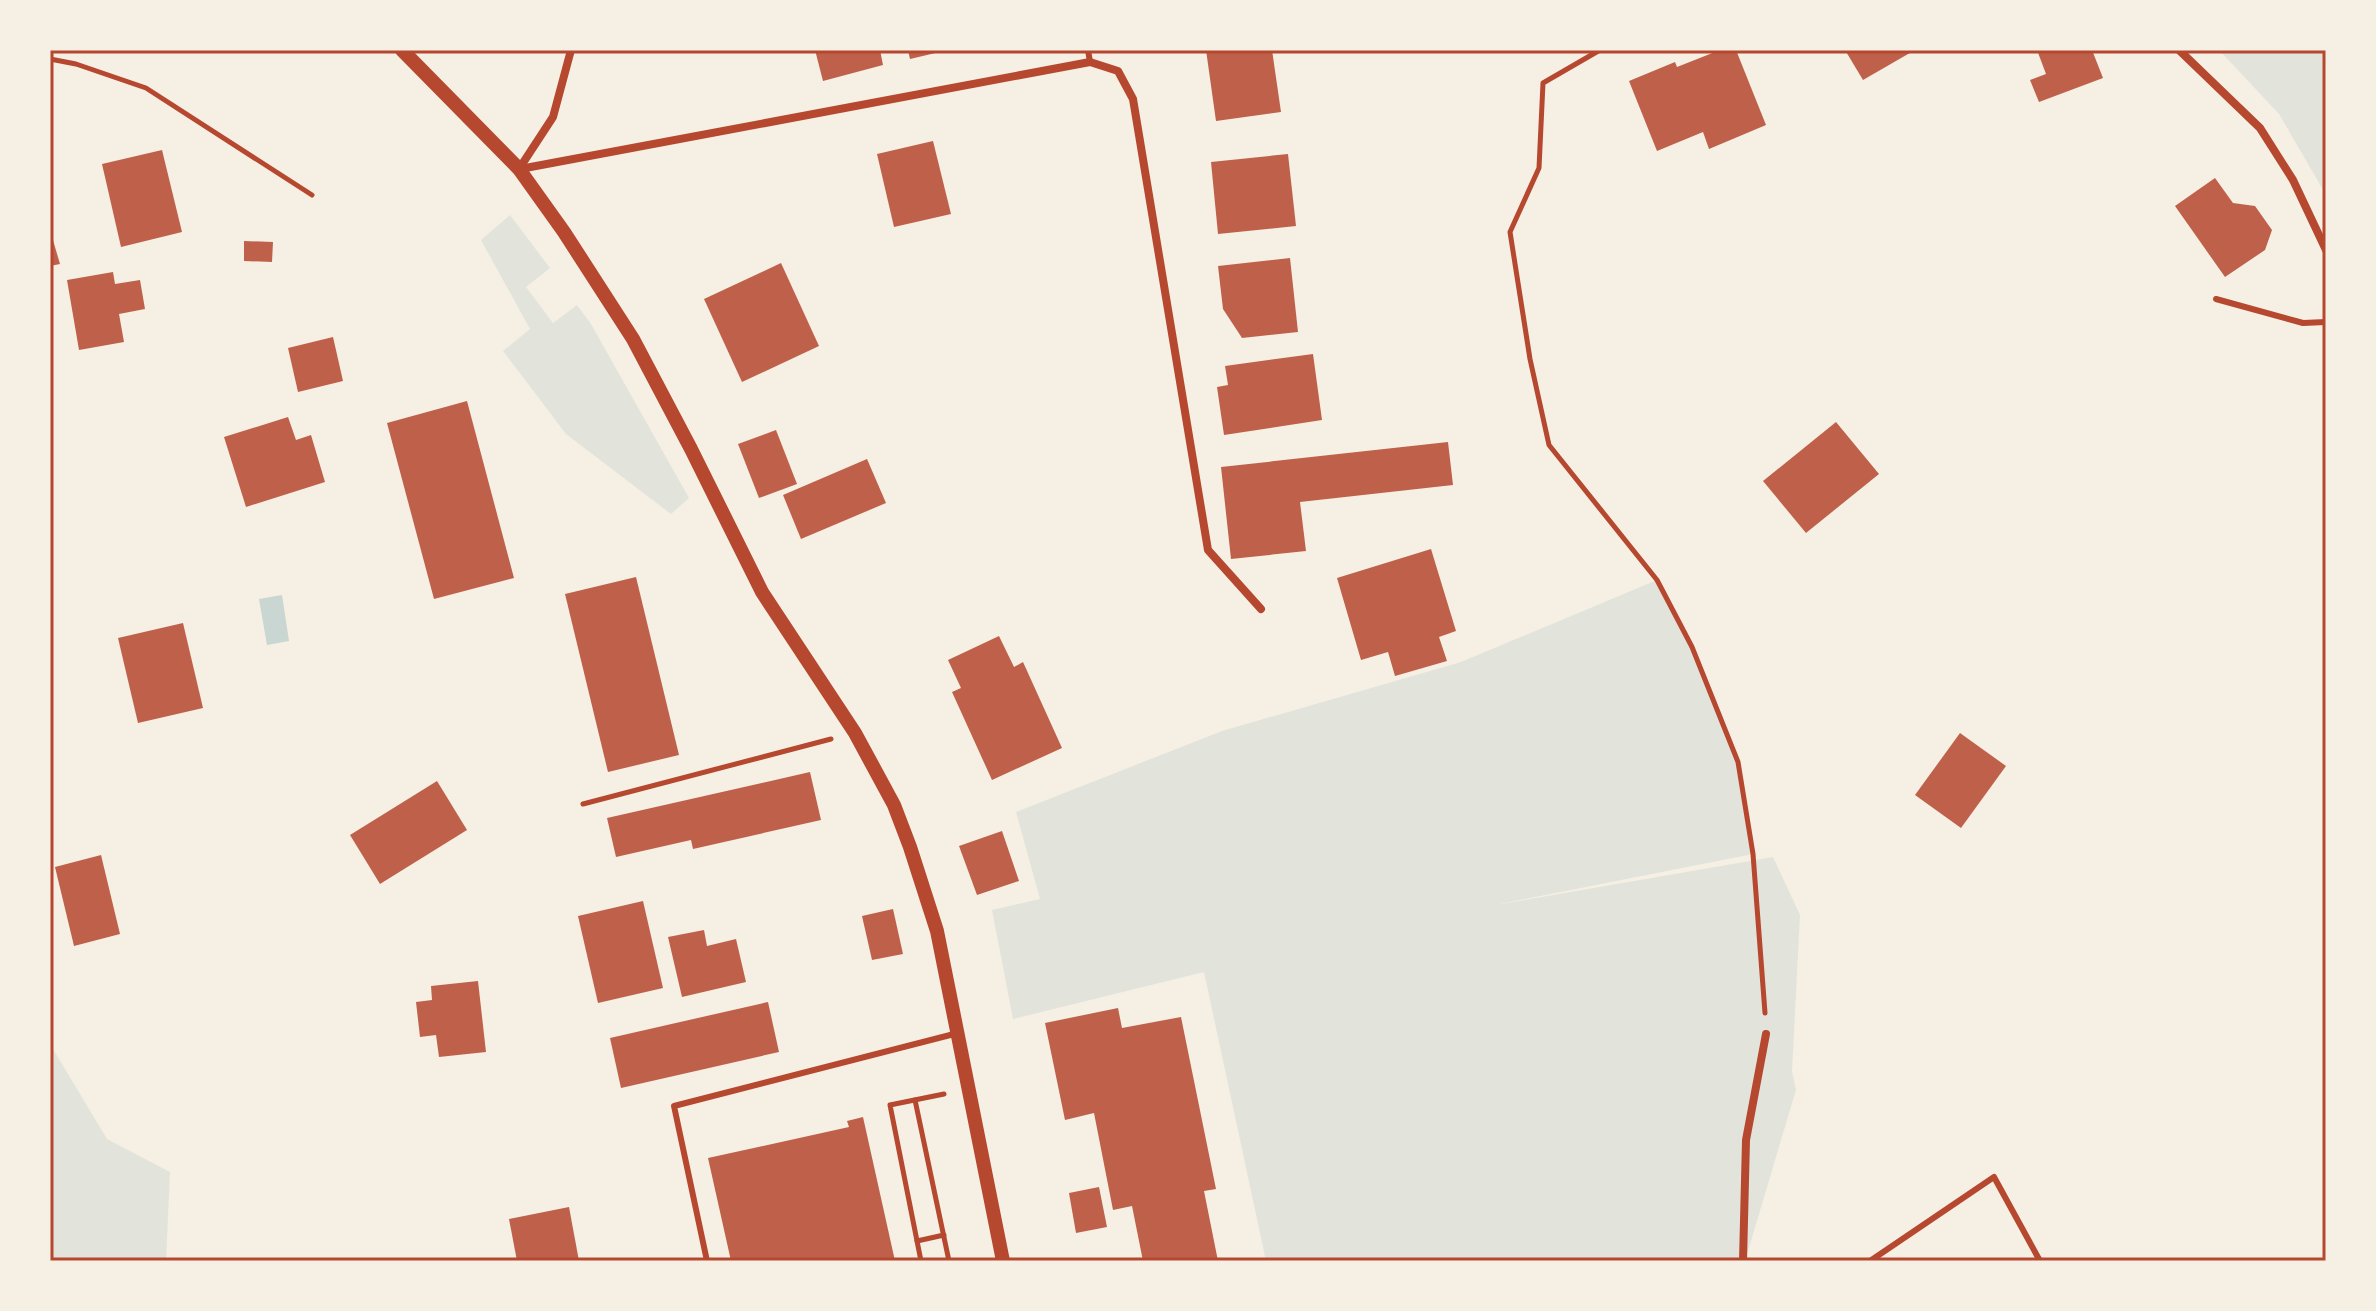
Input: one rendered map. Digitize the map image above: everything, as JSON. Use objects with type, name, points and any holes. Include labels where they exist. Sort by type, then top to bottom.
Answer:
[{"type":"street","points":[[402,50],[519,169],[564,232],[633,339],[762,592],[855,733],[894,805],[937,931],[1003,1261]]},
{"type":"street","points":[[519,169],[553,117],[571,50]]},
{"type":"street","points":[[2179,50],[2260,128],[2293,180],[2326,250]]},
{"type":"street","points":[[519,169],[1090,62],[1118,71],[1133,99],[1208,550],[1261,609]]},
{"type":"street","points":[[1743,1261],[1746,1140],[1766,1034]]},
{"type":"lane","points":[[1088,50],[1090,62]]},
{"type":"lane","points":[[2216,299],[2303,323],[2326,322]]},
{"type":"lane","points":[[707,1261],[674,1106],[958,1033]]},
{"type":"lane","points":[[1870,1261],[1994,1177],[2040,1261]]},
{"type":"path","points":[[1600,50],[1543,83],[1539,168],[1510,232],[1530,359],[1549,445],[1657,580],[1692,647],[1738,762],[1753,854],[1766,1034]]},
{"type":"path","points":[[50,59],[76,64],[146,88],[312,195]]},
{"type":"path","points":[[583,804],[855,733]]},
{"type":"path","points":[[921,1261],[890,1105],[957,1091]]},
{"type":"path","points":[[915,1100],[949,1261]]},
{"type":"path","points":[[917,1241],[944,1235]]},
{"type":"shaded area","points":[[2219,50],[2326,50],[2326,195],[2279,114]]},
{"type":"shaded area","points":[[510,215],[550,268],[526,287],[553,323],[577,305],[591,324],[689,498],[671,514],[566,434],[503,351],[530,329],[481,240]]},
{"type":"shaded area","points":[[1657,580],[1692,647],[1738,762],[1753,854],[1495,905],[1773,857],[1800,915],[1792,1071],[1796,1090],[1745,1261],[1266,1261],[1204,972],[1013,1019],[992,910],[1040,899],[1016,812],[1222,731],[1461,662]]},
{"type":"shaded area","points":[[282,595],[289,641],[267,645],[259,599]]},
{"type":"shaded area","points":[[50,1044],[107,1139],[170,1172],[166,1261],[50,1261]]},
{"type":"building","points":[[815,50],[880,50],[883,65],[823,81]]},
{"type":"building","points":[[908,50],[944,50],[944,51],[910,59]]},
{"type":"building","points":[[1206,50],[1272,50],[1281,112],[1216,121]]},
{"type":"building","points":[[1720,50],[1736,50],[1766,125],[1709,149],[1703,132],[1657,151],[1629,81],[1675,62],[1677,67]]},
{"type":"building","points":[[1845,50],[1915,50],[1863,80]]},
{"type":"building","points":[[2037,50],[2092,50],[2103,78],[2039,102],[2030,80],[2046,74]]},
{"type":"building","points":[[933,141],[951,214],[894,227],[877,154]]},
{"type":"building","points":[[162,150],[182,232],[121,247],[102,164]]},
{"type":"building","points":[[1288,154],[1296,226],[1218,234],[1211,162]]},
{"type":"building","points":[[2215,178],[2233,203],[2255,206],[2272,230],[2265,250],[2225,277],[2175,206]]},
{"type":"building","points":[[50,230],[60,264],[50,266]]},
{"type":"building","points":[[244,241],[273,242],[272,262],[244,261]]},
{"type":"building","points":[[1290,258],[1298,332],[1242,338],[1223,309],[1218,266]]},
{"type":"building","points":[[781,263],[819,346],[742,382],[704,299]]},
{"type":"building","points":[[113,272],[115,284],[140,280],[145,309],[119,314],[124,342],[79,350],[67,280]]},
{"type":"building","points":[[333,337],[343,381],[298,392],[288,348]]},
{"type":"building","points":[[1313,354],[1322,420],[1224,435],[1217,387],[1228,385],[1225,366]]},
{"type":"building","points":[[467,401],[514,578],[434,599],[387,423]]},
{"type":"building","points":[[288,417],[296,440],[311,435],[325,482],[246,507],[224,437]]},
{"type":"building","points":[[1836,422],[1879,474],[1806,533],[1763,481]]},
{"type":"building","points":[[776,430],[797,484],[759,498],[738,444]]},
{"type":"building","points":[[1448,442],[1453,485],[1300,502],[1306,551],[1231,559],[1221,467]]},
{"type":"building","points":[[867,459],[886,503],[801,539],[783,495]]},
{"type":"building","points":[[1431,549],[1456,631],[1439,637],[1447,661],[1395,676],[1388,652],[1361,660],[1337,578]]},
{"type":"building","points":[[636,577],[679,755],[608,772],[565,594]]},
{"type":"building","points":[[183,623],[203,708],[138,723],[118,638]]},
{"type":"building","points":[[999,636],[1014,667],[1023,662],[1062,748],[992,780],[952,692],[961,688],[948,660]]},
{"type":"building","points":[[1960,733],[2006,766],[1961,828],[1915,795]]},
{"type":"building","points":[[810,772],[821,820],[693,849],[691,840],[616,857],[607,818]]},
{"type":"building","points":[[437,781],[467,830],[380,884],[350,835]]},
{"type":"building","points":[[1002,831],[1019,881],[977,895],[959,846]]},
{"type":"building","points":[[101,855],[120,934],[74,946],[55,867]]},
{"type":"building","points":[[643,901],[663,988],[598,1003],[578,916]]},
{"type":"building","points":[[893,909],[903,954],[872,960],[862,916]]},
{"type":"building","points":[[704,930],[707,946],[736,939],[746,982],[682,997],[668,937]]},
{"type":"building","points":[[478,981],[486,1052],[439,1057],[436,1035],[420,1037],[416,1002],[432,1000],[431,986]]},
{"type":"building","points":[[768,1002],[779,1052],[621,1088],[610,1038]]},
{"type":"building","points":[[1118,1008],[1122,1028],[1181,1017],[1216,1189],[1204,1191],[1218,1261],[1143,1261],[1132,1206],[1113,1210],[1094,1113],[1065,1120],[1045,1023]]},
{"type":"building","points":[[863,1117],[895,1261],[731,1261],[708,1158],[849,1127],[847,1121]]},
{"type":"building","points":[[1099,1187],[1107,1227],[1076,1233],[1069,1193]]},
{"type":"building","points":[[569,1207],[579,1261],[517,1261],[509,1219]]}]
